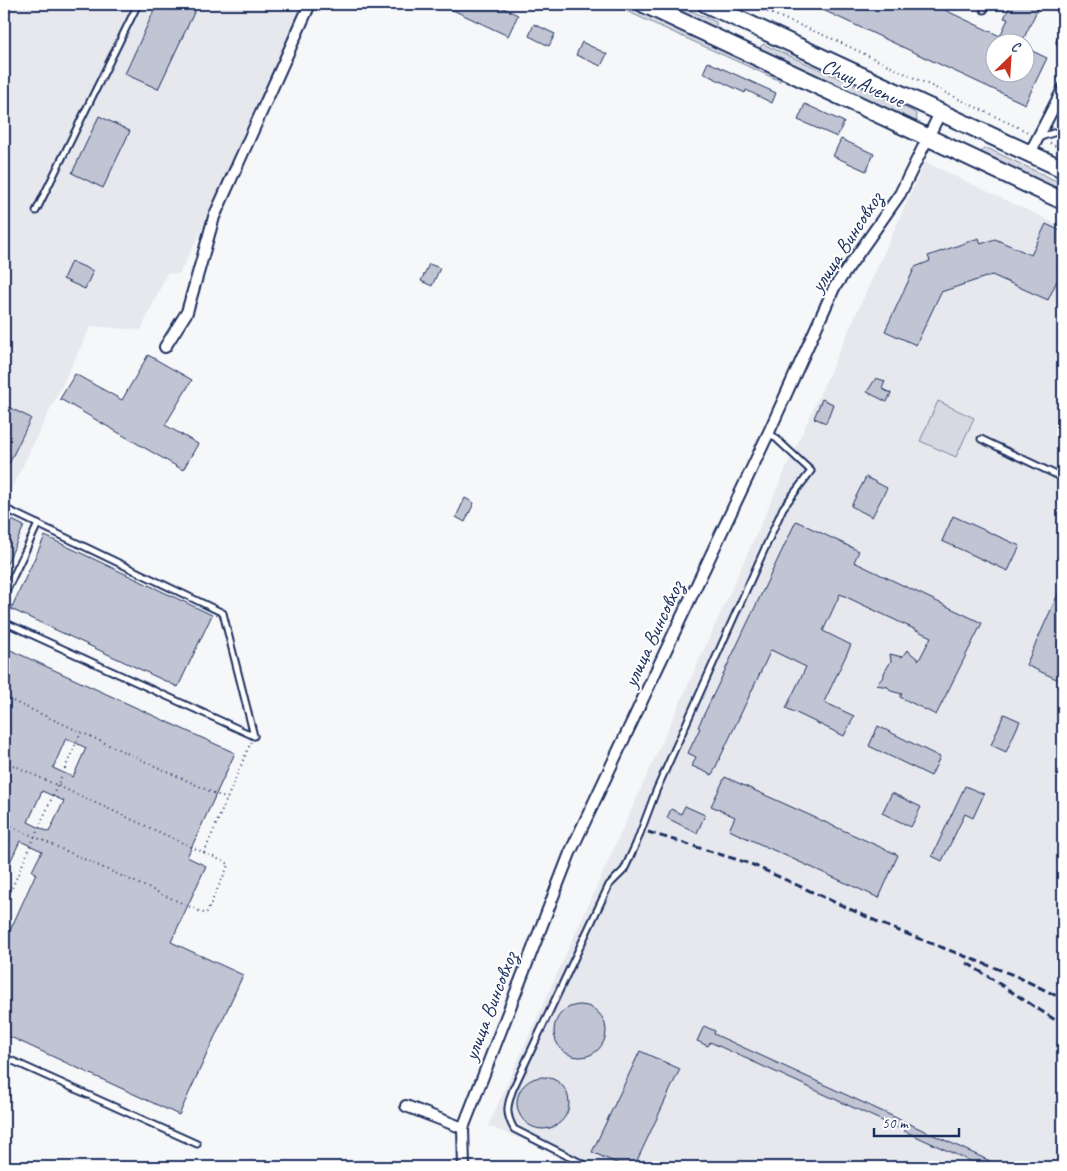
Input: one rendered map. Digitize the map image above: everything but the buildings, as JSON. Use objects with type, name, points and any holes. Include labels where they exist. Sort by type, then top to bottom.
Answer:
[{"type":"main road","name":"Chuy Avenue","points":[[644,4],[1063,202]]},
{"type":"main road","name":"Chuy Avenue","points":[[706,4],[1063,169]]},
{"type":"main road","points":[[730,44],[741,20]]},
{"type":"street","points":[[165,347],[187,312],[214,217],[310,4]]},
{"type":"street","points":[[1030,153],[1063,89]]},
{"type":"street","name":"улица Винсовхоз","points":[[464,1167],[463,1128],[570,853],[769,432],[834,288],[900,194],[941,112]]},
{"type":"street","points":[[406,1106],[463,1128]]},
{"type":"lane","points":[[36,210],[138,4]]},
{"type":"lane","points":[[984,10],[987,4]]},
{"type":"lane","points":[[1060,42],[1063,35]]},
{"type":"lane","points":[[1038,138],[1063,131]]},
{"type":"lane","points":[[589,1167],[514,1129],[508,1119],[508,1105],[513,1089],[609,885],[624,870],[636,844],[656,791],[783,508],[811,471],[769,432]]},
{"type":"lane","points":[[982,439],[1063,478]]},
{"type":"lane","points":[[4,508],[222,613],[254,736]]},
{"type":"lane","points":[[4,596],[38,524]]},
{"type":"lane","points":[[4,622],[254,736]]},
{"type":"lane","points":[[4,1057],[197,1144]]},
{"type":"path","points":[[749,4],[835,40],[1063,150]]},
{"type":"path","points":[[4,696],[227,799]]},
{"type":"path","points":[[4,906],[82,732]]},
{"type":"path","points":[[204,852],[254,736]]},
{"type":"path","points":[[4,761],[229,864],[206,914],[4,823]]},
{"type":"path","points":[[4,885],[11,889]]},
{"type":"shaded area","points":[[4,4],[278,4],[303,14],[235,168],[179,274],[167,273],[141,330],[91,326],[8,496],[4,494]]},
{"type":"shaded area","points":[[611,4],[626,4],[783,76],[783,79],[780,81]]},
{"type":"shaded area","points":[[661,4],[676,4],[716,22],[716,26],[713,28]]},
{"type":"shaded area","points":[[763,44],[912,111],[916,114],[917,120],[915,122],[821,79],[761,49],[760,47]]},
{"type":"shaded area","points":[[984,148],[1063,184],[1063,198],[980,154]]},
{"type":"shaded area","points":[[925,162],[1063,227],[1063,1167],[593,1167],[488,1126]]},
{"type":"shaded area","points":[[938,401],[974,418],[956,457],[920,441]]},
{"type":"railway","points":[[648,832],[751,864],[889,927],[1016,976],[1063,999]]},
{"type":"railway","points":[[967,963],[1063,1025]]}]
